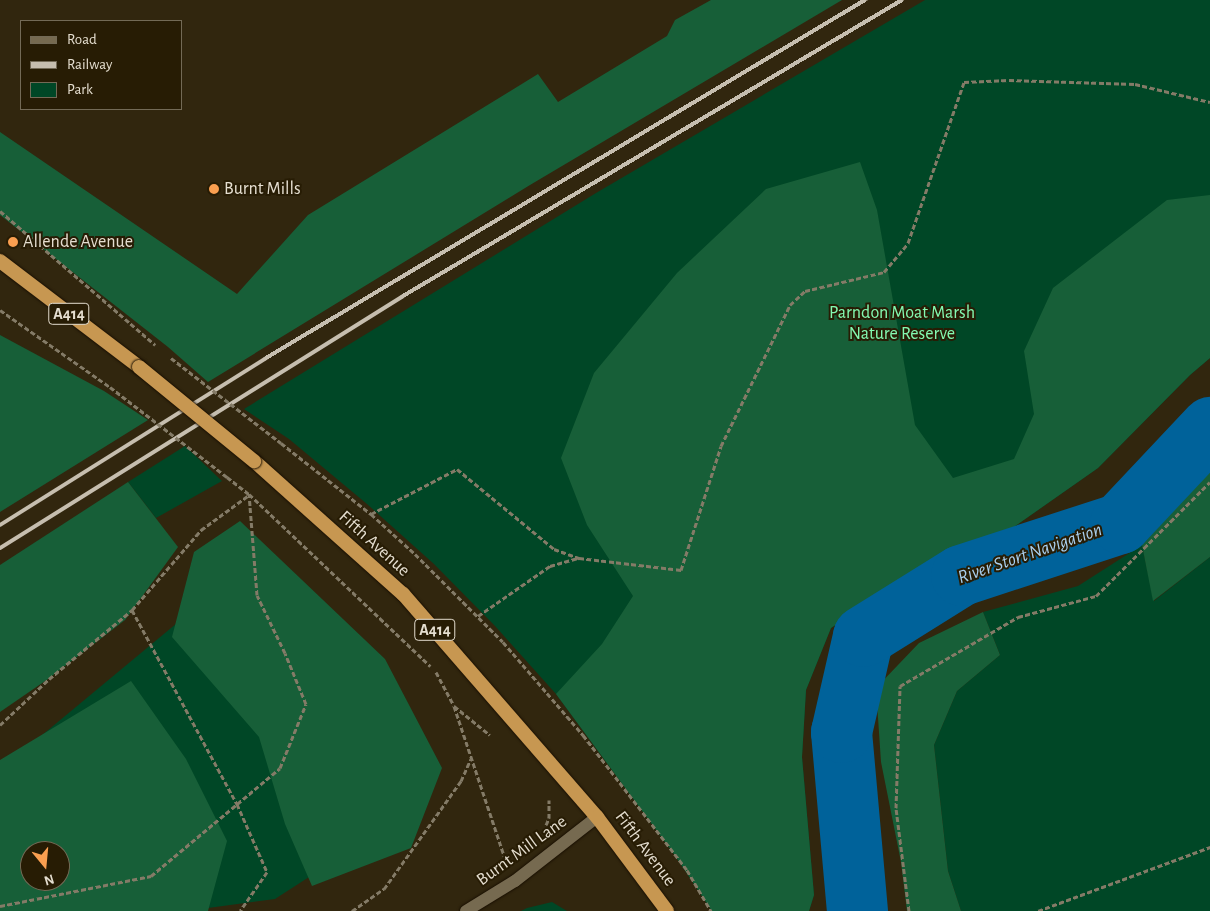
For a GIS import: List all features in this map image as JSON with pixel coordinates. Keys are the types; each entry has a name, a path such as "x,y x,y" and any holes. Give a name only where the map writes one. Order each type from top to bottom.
{"highway":[{"name":"Fifth Avenue","path":"0,261 254,461 403,594 597,817 667,911"}],"street":[{"name":"Burnt Mill Lane","path":"466,911 515,880 597,817"}],"path":[{"path":"371,514 457,469 554,549 579,558 681,570 721,446 790,305 805,291 884,272 908,243 964,82 1009,80 1135,84 1210,102"},
{"path":"0,211 162,351"},
{"path":"0,310 110,387 249,494 434,670 454,706 507,867 515,880"},
{"path":"170,357 371,514 478,616 583,736 687,870 712,911"},
{"path":"909,911 896,808 900,686 1018,617 1096,596 1210,482"},
{"path":"0,725 49,678 132,610 201,530 249,494"},
{"path":"0,906 152,876 280,768 306,704 285,653 257,595 249,494"},
{"path":"478,616 550,566 579,558"},
{"path":"132,610 237,804 267,872 240,911"},
{"path":"454,706 498,741"},
{"path":"352,911 384,889 461,781 471,759"},
{"path":"544,831 549,818 548,794"},
{"path":"1038,911 1210,847"}],"green space":[{"path":"711,0 842,0 530,185 208,382 168,347 0,215 0,132 237,294 308,215 538,74 558,102 667,36 675,20"},
{"name":"Parndon Moat Marsh Nature Reserve","path":"925,0 1210,0 1210,358 1190,375 1098,468 1011,529 931,562 831,628 806,690 802,757 814,895 809,911 712,911 674,854 556,694 496,627 434,564 367,504 289,439 244,409 596,193"},
{"path":"860,162 877,210 915,425 953,478 1014,459 1034,414 1024,351 1053,288 1167,200 1210,195 1210,358 1190,375 1098,468 1011,529 931,562 831,628 806,690 802,757 814,895 809,911 712,911 674,854 556,694 602,644 633,596 587,525 561,458 594,373 677,273 766,189"},
{"path":"0,335 104,391 148,420 0,512"},
{"path":"185,446 222,481 156,518 128,482"},
{"path":"1210,471 1210,557 1153,601 1142,545"},
{"path":"128,482 178,547 125,620 48,679 0,712 0,565"},
{"path":"240,521 385,659 442,768 411,848 312,886 285,824 259,737 172,637 194,552"},
{"path":"1142,545 1154,601 1210,557 1210,911 961,911 948,871 934,745 957,691 1000,655 983,612 1078,586"},
{"path":"218,589 413,810 275,899 186,911 0,911 0,770"},
{"path":"983,612 1000,655 957,691 934,745 948,871 961,911 907,911 901,862 881,762 876,688 919,643"},
{"path":"131,681 186,759 227,841 208,911 0,911 0,760"},
{"path":"552,902 567,911 521,911 527,908"}],"waterway":[{"name":"River Stort Navigation","path":"857,911 841,732 863,636 961,575 1120,523 1210,427"}],"railway":[{"path":"0,525 266,358 865,0"},
{"path":"0,548 403,296 902,0"}],"place":[{"name":"Burnt Mills","path":"214,189"},
{"name":"Allende Avenue","path":"13,242"}]}
